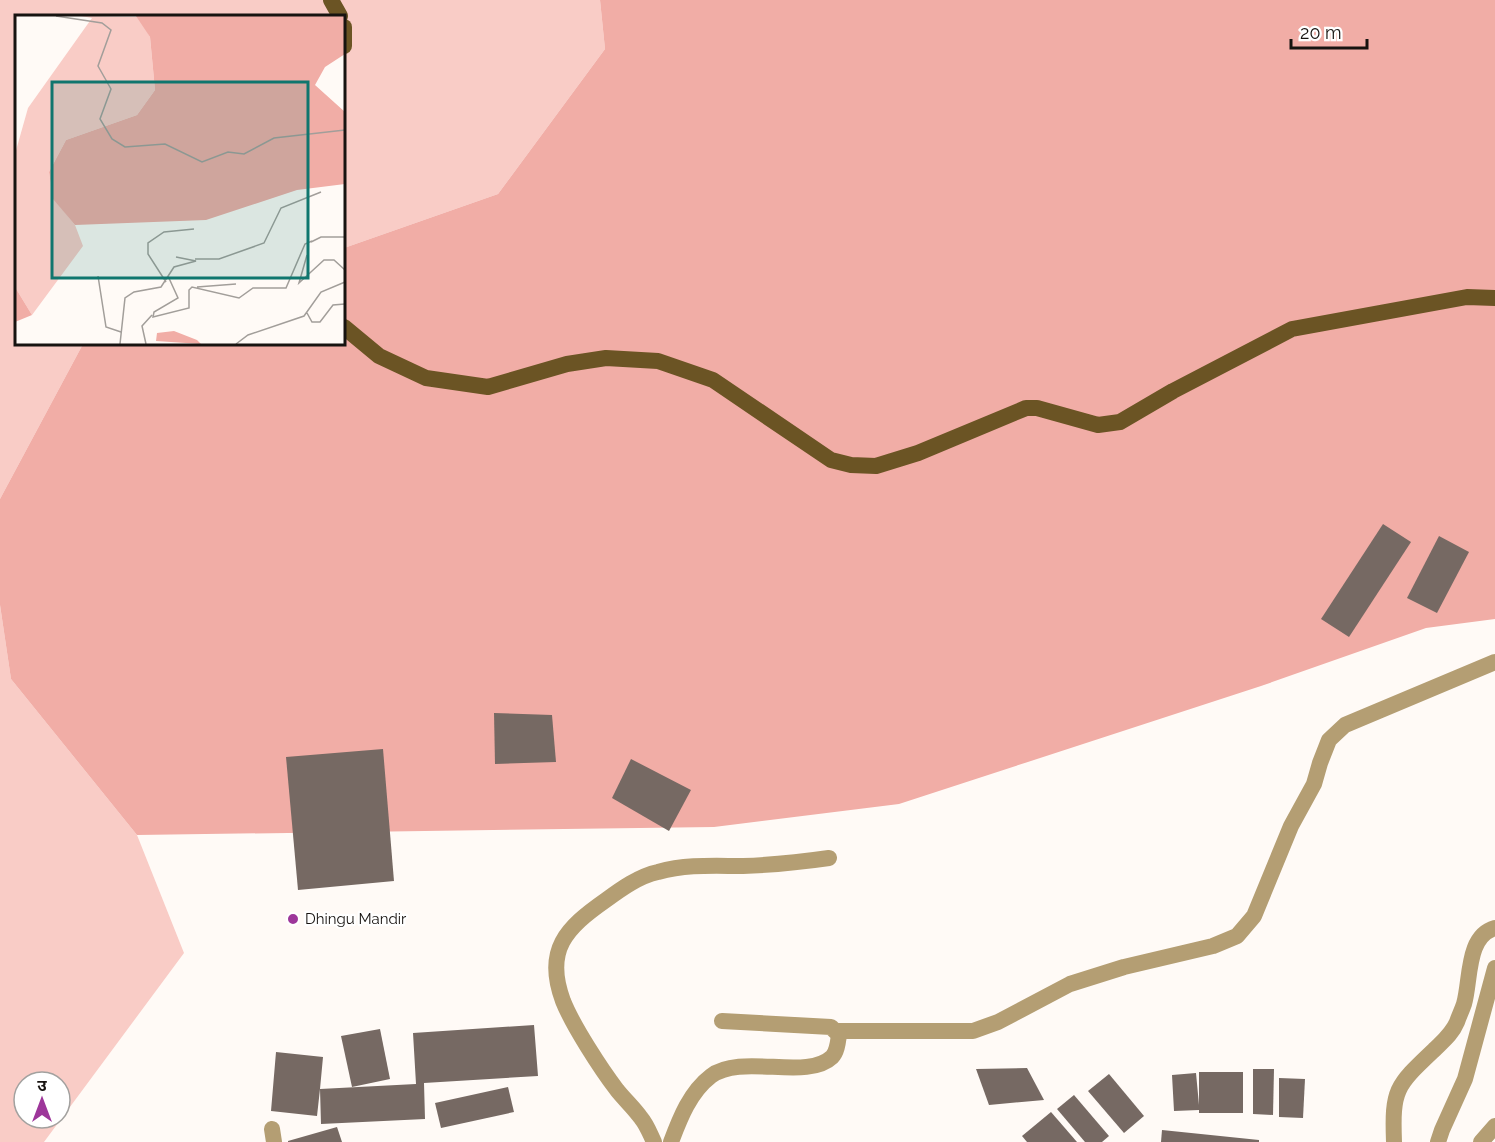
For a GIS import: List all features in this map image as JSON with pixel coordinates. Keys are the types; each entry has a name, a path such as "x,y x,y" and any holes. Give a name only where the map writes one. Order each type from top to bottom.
{"main road":[{"path":"331,0 339,15"},
{"path":"345,328 379,356 426,378 489,387 567,364 606,358 658,361 713,380 831,460 851,465 876,466 918,453 1026,408 1037,408 1098,425 1120,422 1173,391 1292,329 1467,297 1495,298"}],"street":[{"path":"722,1021 831,1027 837,1031 974,1031 1026,1009 1071,984 1124,967 1213,946 1237,936 1254,916 1291,826 1314,784 1329,740 1337,731 1345,725 1495,662"},
{"path":"654,1142 642,1119 617,1090 590,1050 564,1004 556,979 556,959 563,938 582,917 625,886 655,872 695,865 744,866 830,858"},
{"path":"1394,1142 1393,1110 1397,1090 1407,1075 1454,1029 1464,1004 1475,945 1485,930 1495,927"},
{"path":"1438,1142 1465,1079 1495,968"},
{"path":"677,1138 690,1099 713,1074 728,1069 752,1066 806,1066 823,1063 834,1056 838,1044 837,1031"},
{"path":"1481,1142 1495,1126"}],"shaded area":[{"path":"0,0 600,0 605,49 498,194 345,248 345,15 15,15 15,345 82,345 0,499"},
{"path":"600,0 1495,0 1495,619 1426,628 1261,686 899,804 714,827 137,835 11,679 0,605 0,499 82,345 345,345 345,248 498,194 605,49"},
{"path":"0,605 11,679 137,835 184,953 72,1104 72,1070 12,1070 12,1130 53,1130 44,1142 0,1142"}],"building":[{"path":"1383,524 1411,542 1349,637 1321,619"},
{"path":"1439,536 1469,552 1437,613 1407,598"},
{"path":"494,713 552,715 556,762 495,764"},
{"path":"383,749 394,881 298,890 286,757"},
{"path":"631,759 691,790 669,831 612,798"},
{"path":"534,1025 538,1076 424,1083 425,1119 321,1124 320,1089 416,1084 413,1033"},
{"path":"380,1029 390,1079 352,1087 341,1036"},
{"path":"276,1052 323,1057 317,1116 271,1111"},
{"path":"1027,1068 1044,1100 989,1105 976,1069"},
{"path":"1253,1069 1274,1069 1273,1115 1253,1114"},
{"path":"1199,1072 1243,1072 1243,1113 1174,1111 1172,1075 1196,1073 1199,1105"},
{"path":"1109,1074 1144,1116 1124,1133 1088,1091"},
{"path":"1279,1078 1305,1079 1303,1118 1279,1117"},
{"path":"508,1087 514,1112 441,1128 435,1103"},
{"path":"1074,1095 1109,1136 1102,1142 1085,1142 1057,1109"},
{"path":"1051,1112 1077,1142 1027,1142 1022,1136"},
{"path":"337,1127 342,1142 288,1142 288,1141"},
{"path":"1162,1130 1259,1140 1259,1142 1161,1142"}],"place":[{"name":"Dhingu Mandir","path":"293,919"}]}
